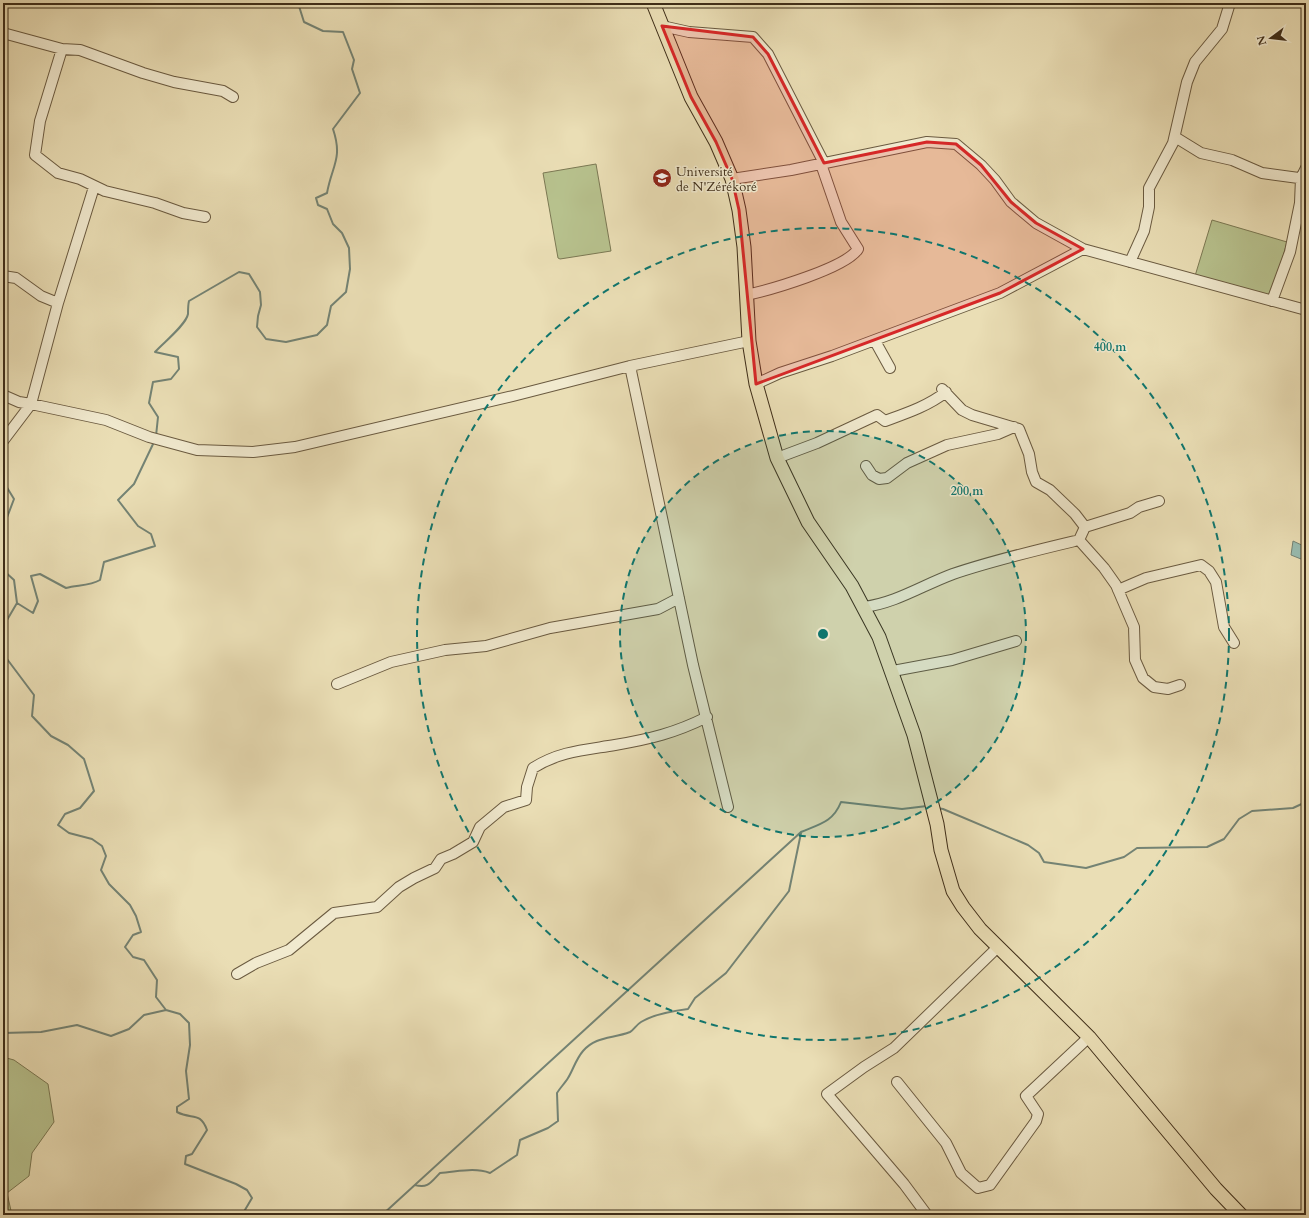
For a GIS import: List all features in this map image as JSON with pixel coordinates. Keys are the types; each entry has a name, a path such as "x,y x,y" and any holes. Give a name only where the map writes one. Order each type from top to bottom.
{"main road":[{"path":"653,3 691,97 716,142 732,179 741,225 749,341 756,384 778,458 808,522 864,607 893,671 914,735 937,824 941,850 953,891 962,907 975,923 1089,1037 1216,1189 1241,1215"}],"street":[{"path":"1130,262 1144,231 1149,207 1149,188 1175,137 1187,82 1195,62 1222,29 1230,3"},
{"path":"662,26 689,32 753,37 768,54 822,163 841,222 858,249 855,255 846,261 792,283 746,295"},
{"path":"3,33 62,49 80,50 143,73 174,82 223,92 233,97"},
{"path":"62,49 40,121 35,155 58,173 80,179 94,187 155,203 183,213 205,217"},
{"path":"1175,137 1201,153 1232,160 1262,173 1304,178"},
{"path":"732,179 927,142 956,144 982,165 1011,202 1036,223 1083,249 1306,310"},
{"path":"1272,301 1290,252 1306,168"},
{"path":"3,441 31,404 58,303 94,187"},
{"path":"756,384 780,373 875,341 1000,293 1083,249"},
{"path":"3,276 16,278 41,296 58,303"},
{"path":"3,395 31,404 106,420 154,438 197,450 253,452 295,447 513,396 630,366 749,341"},
{"path":"875,341 890,368"},
{"path":"630,366 679,598 728,807"},
{"path":"778,458 817,443 877,415 885,421 932,403 944,390 962,410 972,415 1018,429 1029,454 1036,482 1050,490 1076,514 1085,527"},
{"path":"866,466 872,476 879,479 887,478 907,463 948,446 998,434 1014,427"},
{"path":"1079,540 1085,527 1130,513 1139,507 1160,501"},
{"path":"864,607 878,605 897,599 922,586 979,565 1079,540"},
{"path":"1079,540 1104,568 1118,590 1134,627 1135,660 1143,678 1154,687 1168,689 1180,685"},
{"path":"1118,590 1146,578 1201,565 1210,571 1216,582 1224,627 1234,643"},
{"path":"337,684 392,662 445,650 486,646 550,628 658,609 679,598"},
{"path":"893,671 952,660 1016,641"},
{"path":"237,974 256,963 289,950 334,913 377,907 399,887 435,868 441,859 463,849 473,842 480,827 504,807 526,800 527,787 533,768 546,760 569,752 648,739 682,730 707,718"},
{"path":"927,1215 904,1184 827,1094 864,1067 894,1048 998,947"},
{"path":"897,1082 946,1143 961,1173 978,1188 990,1184 1036,1121 1038,1114 1026,1096 1089,1037"}],"highlighted area":[{"path":"662,26 753,37 768,54 824,163 927,142 956,144 981,165 1011,202 1036,223 1083,249 1000,293 756,384 739,210 732,179 716,142 691,97"}],"green space":[{"path":"596,164 611,251 560,259 558,258 543,173"},
{"path":"1212,220 1287,242 1272,297 1195,276"},
{"path":"3,1057 14,1060 48,1084 54,1122 32,1153 29,1176 7,1193 12,1215 3,1215"}],"water":[{"path":"1293,541 1306,547 1306,561 1291,555"}],"waterway":[{"path":"156,436 158,417 149,403 153,382 171,379 179,369 178,357 155,352 183,323 188,314 189,301 239,272 249,274 260,292 261,305 257,327 266,339 286,342 317,335 327,325 331,306 346,292 350,269 349,248 342,233 333,224 327,209 318,205 316,198 327,193 336,162 337,148 333,129 360,93 352,69 354,60 343,32 323,31 304,22 298,3"},
{"path":"17,603 33,613 38,601 31,576 40,574 66,588 88,584 100,580 104,562 155,546 151,534 138,526 118,500 134,484 154,442"},
{"path":"3,481 14,499 3,528"},
{"path":"3,537 6,547 3,552"},
{"path":"3,570 14,580 17,603 7,620 7,659 34,695 32,716 51,736 68,745 84,759 94,791 80,808 65,814 58,825 69,833 92,839 102,846 106,856 101,870 109,884 130,905 136,916 141,932 133,935 125,947 133,957 144,960 157,980 156,997 166,1010 180,1014 189,1023 190,1045 186,1071 189,1099 177,1107 177,1112 198,1118 207,1130 192,1154 186,1156 185,1164 236,1184 247,1190 252,1198 242,1215"},
{"path":"382,1215 801,832 825,822 834,814 841,802 902,809 927,806"},
{"path":"937,808 943,809 1028,845 1039,853 1044,862 1086,868 1124,857 1137,848 1207,847 1224,839 1239,819 1252,811 1293,808 1306,802"},
{"path":"415,1185 423,1186 429,1184 440,1173 472,1170 490,1173 517,1155 520,1140 548,1128 558,1121 557,1093 568,1078 576,1061 588,1046 599,1040 630,1032 639,1023 646,1019 657,1015 688,1009 695,998 726,973 789,891 801,833"},
{"path":"3,1033 41,1032 77,1025 111,1036 129,1029 144,1015 166,1010"}],"place":[{"name":"Université de N'Zérékoré","path":"662,178"}]}
